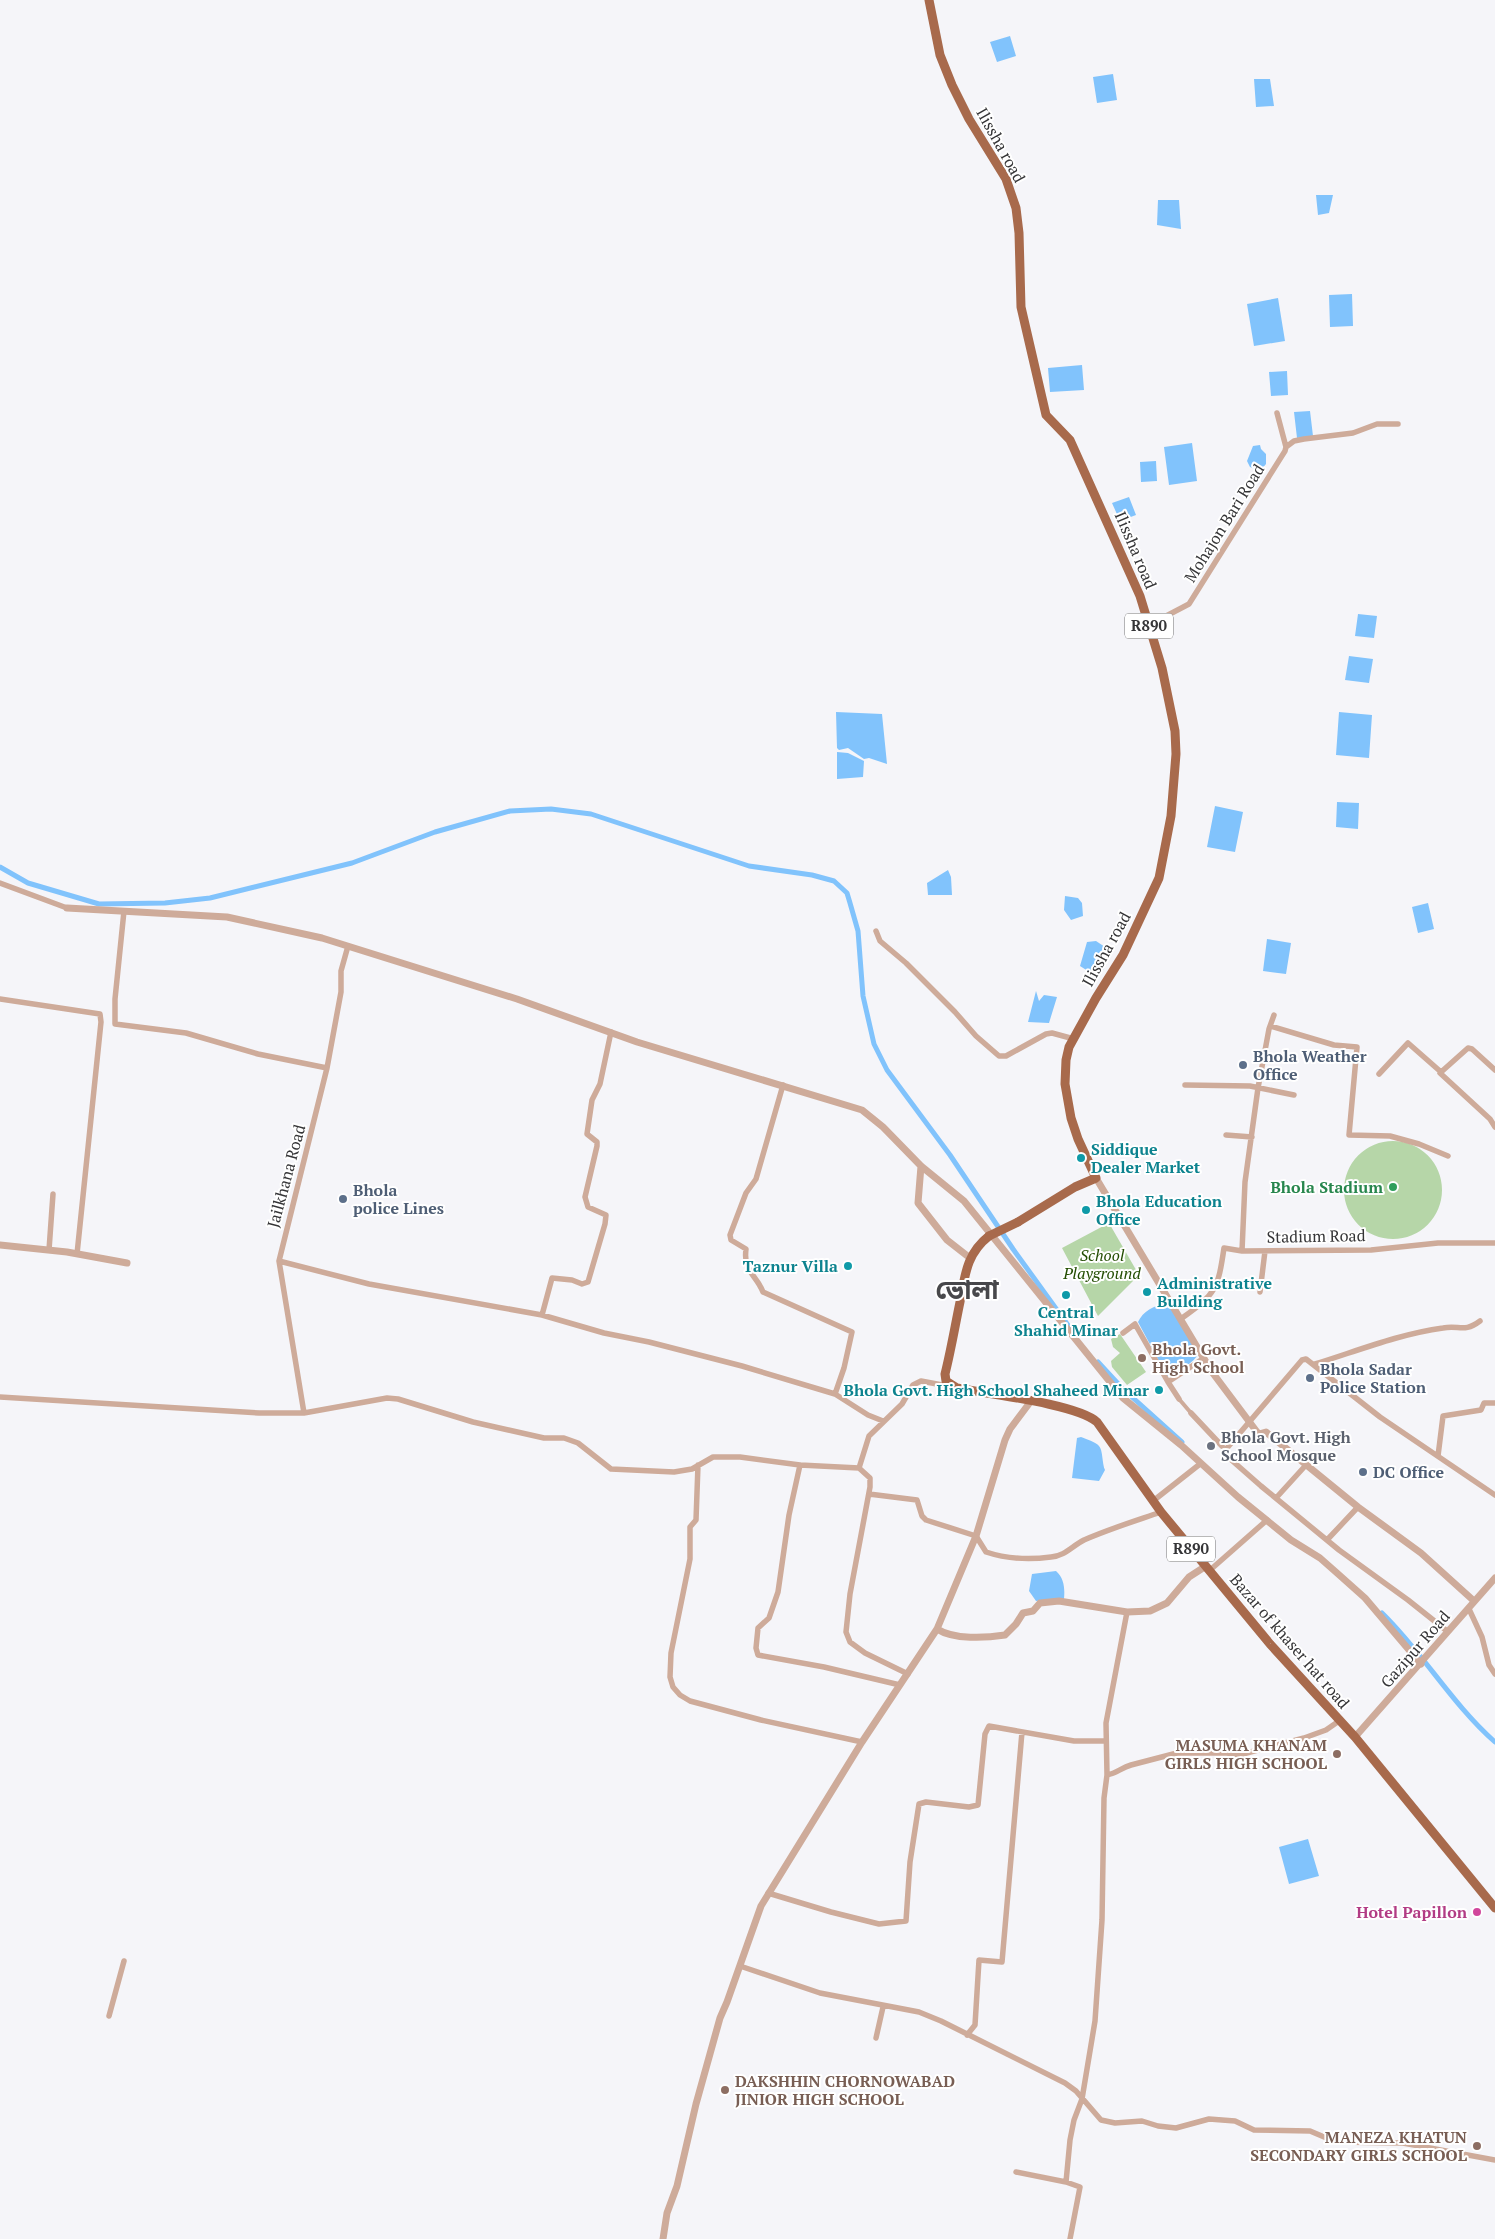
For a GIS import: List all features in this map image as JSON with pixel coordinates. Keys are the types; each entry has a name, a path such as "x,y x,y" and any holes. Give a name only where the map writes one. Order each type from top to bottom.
{"main road":[{"name":"Ilissha road","path":"929,0 940,55 952,85 969,119 1006,179 1016,208 1019,233 1020,307 1046,415 1070,440 1140,596 1162,668 1175,731 1176,762 1166,843 1159,878 1131,939 1069,1047 1066,1060 1067,1100 1078,1139 1096,1178"},
{"path":"957,1388 946,1381 945,1374 963,1276 970,1258 989,1236 1018,1222 1075,1187 1096,1178"},
{"name":"Bazar of khaser hat road","path":"957,1388 1031,1401 1062,1408 1092,1418 1112,1440 1161,1512 1207,1568 1270,1644 1355,1738 1495,1908"}],"street":[{"path":"1278,413 1286,447 1294,441 1353,433 1377,424 1398,424"},
{"name":"Mohajon Bari Road","path":"1149,625 1189,604 1286,447"},
{"path":"0,883 67,908 227,916 322,938 517,999 610,1032 862,1110 883,1127 921,1166 964,1201 1123,1398 1267,1520 1292,1540 1320,1558 1365,1598 1421,1664"},
{"path":"124,911 115,999 115,1024 186,1033 258,1054 327,1068"},
{"path":"876,931 880,941 906,963 956,1012 976,1036 999,1056 1006,1056 1046,1034 1052,1033 1074,1039"},
{"name":"Jailkhana Road","path":"304,1413 279,1261 327,1068 341,992 341,971 348,946"},
{"path":"0,999 100,1014 101,1022 77,1254"},
{"path":"1242,1251 1245,1182 1258,1088 1270,1026 1274,1015"},
{"path":"1270,1026 1334,1045 1357,1047 1349,1135 1390,1136 1418,1144 1448,1156"},
{"path":"542,1315 552,1278 572,1280 582,1284 588,1282 605,1224 606,1215 588,1208 585,1197 597,1146 597,1142 587,1134 592,1100 600,1084 610,1032"},
{"path":"1379,1074 1408,1043 1440,1073 1493,1116 1495,1126"},
{"path":"1441,1072 1468,1048 1472,1049 1495,1070"},
{"path":"783,1085 756,1180 746,1193 730,1235 731,1240 746,1249 745,1258 750,1273 758,1278 763,1292 852,1332 844,1368 835,1394"},
{"path":"1185,1085 1258,1088 1294,1095"},
{"path":"1226,1135 1252,1138"},
{"path":"921,1166 918,1203 947,1240 970,1258"},
{"path":"1096,1178 1182,1318 1204,1358 1259,1434 1266,1432 1358,1507 1421,1552 1474,1601"},
{"path":"49,1250 53,1194"},
{"name":"Stadium Road","path":"1182,1318 1206,1300 1216,1289 1224,1248 1242,1251 1370,1250 1438,1243 1495,1243"},
{"path":"0,1245 77,1254 126,1263"},
{"path":"1260,1292 1265,1251"},
{"path":"279,1261 369,1284 542,1315 604,1333 649,1342 742,1366 835,1394 868,1415 884,1421"},
{"path":"1315,1364 1410,1333 1446,1327 1470,1328 1480,1321"},
{"path":"1123,1333 1135,1324 1168,1382 1180,1399 1222,1446"},
{"path":"1168,1382 1204,1358"},
{"path":"1447,1631 1326,1540 1228,1457 1226,1452 1231,1443 1302,1360 1309,1360 1380,1417 1495,1495"},
{"path":"859,1468 869,1436 902,1404 909,1389 916,1382 928,1382 957,1388"},
{"path":"0,1397 259,1414 304,1413 376,1400 398,1399 473,1422 544,1438 564,1438 578,1443 596,1460 611,1469 674,1472 692,1469 714,1457 859,1468 870,1478 869,1494 850,1594 846,1632 850,1642 865,1653 908,1674"},
{"path":"663,2239 667,2213 677,2186 696,2104 720,2018 761,1906 862,1742 937,1629 976,1536 1005,1440 1010,1429 1031,1401"},
{"path":"1438,1456 1443,1416 1481,1410 1484,1403 1495,1403"},
{"path":"1153,1501 1200,1464"},
{"path":"800,1465 789,1515 778,1592 769,1618 758,1628 756,1648 758,1655 824,1667 900,1685"},
{"path":"1276,1498 1306,1465"},
{"path":"698,1466 696,1520 690,1527 690,1559 671,1653 670,1677 673,1686 680,1695 690,1701 761,1720 862,1742"},
{"path":"869,1494 917,1500 922,1516 926,1520 976,1536 986,1552 1005,1558 1051,1557 1068,1552 1076,1544 1115,1527 1161,1512"},
{"path":"1326,1540 1358,1507"},
{"path":"937,1629 948,1634 966,1636 1005,1635 1016,1624 1023,1613 1033,1612 1040,1603 1059,1601 1127,1612 1143,1612 1160,1607 1167,1603 1189,1577 1207,1568 1267,1520"},
{"name":"Gazipur Road","path":"1355,1738 1495,1578"},
{"path":"1469,1609 1482,1636 1489,1665 1495,1674"},
{"path":"1066,2182 1072,2133 1082,2098 1096,2008 1102,1920 1103,1816 1107,1775 1105,1740 1107,1714 1127,1612"},
{"path":"1107,1775 1117,1773 1123,1767 1131,1764 1177,1753 1227,1753 1239,1755 1304,1738 1326,1730 1339,1721"},
{"path":"768,1893 879,1924 906,1920 910,1862 919,1804 926,1802 969,1807 978,1805 986,1729 989,1726 1074,1741 1105,1740"},
{"path":"967,2035 975,2025 979,1960 1002,1962 1022,1732"},
{"path":"109,2016 124,1961"},
{"path":"740,1966 820,1993 883,2007 919,2012 941,2020 967,2035 1065,2083 1082,2098 1101,2120 1116,2123 1142,2121 1158,2126 1176,2128 1209,2119 1235,2121 1254,2130 1310,2131 1342,2142 1403,2142 1495,2160"},
{"path":"876,2038 883,2007"},
{"path":"1016,2172 1066,2182 1080,2187 1070,2239"}],"green space":[{"name":"Bhola Stadium","path":"1393,1141 1412,1145 1428,1155 1438,1171 1442,1190 1438,1209 1428,1225 1412,1235 1393,1239 1374,1235 1358,1225 1348,1209 1344,1190 1348,1171 1358,1155 1374,1145"},
{"name":"School Playground","path":"1109,1223 1139,1275 1098,1316 1062,1248"},
{"path":"1120,1334 1146,1372 1127,1385 1112,1367 1111,1361 1120,1353 1113,1347 1111,1339"}],"water":[{"path":"1010,36 1016,56 997,62 990,42"},
{"path":"1113,74 1117,100 1097,103 1093,77"},
{"path":"1254,79 1270,79 1274,106 1256,107"},
{"path":"1316,195 1333,195 1329,213 1318,215"},
{"path":"1158,200 1179,200 1181,229 1157,225"},
{"path":"1352,294 1353,326 1330,327 1329,295"},
{"path":"1278,298 1285,341 1254,346 1247,304"},
{"path":"1082,365 1084,390 1050,392 1048,368"},
{"path":"1287,371 1288,395 1271,396 1269,372"},
{"path":"1310,411 1313,436 1297,438 1294,412"},
{"path":"1192,443 1197,481 1169,485 1164,447"},
{"path":"1260,445 1266,454 1266,464 1259,469 1254,469 1250,467 1247,461 1253,446"},
{"path":"1156,461 1157,481 1141,482 1140,462"},
{"path":"1129,497 1136,515 1120,521 1112,503"},
{"path":"1358,614 1377,616 1374,638 1355,636"},
{"path":"1349,656 1373,659 1369,683 1345,680"},
{"path":"836,712 882,714 887,764 869,758 864,759 848,748 839,750 837,748"},
{"path":"1339,712 1372,715 1369,758 1336,755"},
{"path":"837,752 848,753 864,761 863,777 837,779"},
{"path":"1337,802 1359,803 1358,829 1336,827"},
{"path":"1215,806 1243,812 1235,852 1207,847"},
{"path":"948,870 951,877 952,895 928,895 927,883"},
{"path":"1065,896 1078,898 1082,903 1083,916 1071,920 1064,910"},
{"path":"1428,903 1434,929 1418,933 1412,907"},
{"path":"1267,939 1291,943 1286,974 1263,971"},
{"path":"1096,941 1108,949 1104,969 1091,973 1080,966 1087,942"},
{"path":"1036,991 1039,1001 1044,995 1057,997 1049,1023 1028,1022"},
{"path":"1165,1303 1173,1306 1199,1353 1185,1367 1167,1376 1138,1322 1149,1310"},
{"path":"1081,1437 1096,1443 1100,1448 1105,1470 1099,1481 1072,1478 1077,1438"},
{"path":"1056,1571 1061,1577 1063,1584 1064,1599 1036,1601 1029,1591 1032,1574"},
{"path":"1308,1839 1319,1876 1289,1884 1279,1847"}],"waterway":[{"path":"0,867 28,883 99,904 165,903 210,898 352,863 435,832 510,811 551,809 591,814 749,866 812,875 834,881 847,893 858,931 863,996 874,1044 887,1070 950,1155 1013,1249 1070,1328"},
{"path":"1098,1362 1122,1388 1182,1442"},
{"path":"1382,1613 1397,1628 1479,1727 1495,1742"}],"place":[{"name":"Bhola Weather Office","path":"1243,1065"},
{"name":"Siddique Dealer Market","path":"1081,1158"},
{"name":"Bhola Stadium","path":"1393,1187"},
{"name":"Bhola police Lines","path":"343,1199"},
{"name":"Bhola Education Office","path":"1086,1210"},
{"name":"Taznur Villa","path":"848,1266"},
{"name":"Administrative Building","path":"1147,1292"},
{"name":"Central Shahid Minar","path":"1066,1295"},
{"name":"Bhola Govt. High School","path":"1142,1358"},
{"name":"Bhola Sadar Police Station","path":"1310,1378"},
{"name":"Bhola Govt. High School Shaheed Minar","path":"1159,1390"},
{"name":"Bhola Govt. High School Mosque","path":"1211,1446"},
{"name":"DC Office","path":"1363,1472"},
{"name":"MASUMA KHANAM GIRLS HIGH SCHOOL","path":"1337,1754"},
{"name":"Hotel Papillon","path":"1477,1912"},
{"name":"DAKSHHIN CHORNOWABAD JINIOR HIGH SCHOOL","path":"725,2090"},
{"name":"MANEZA KHATUN SECONDARY GIRLS SCHOOL","path":"1477,2146"}],"district":[{"name":"ভোলা","path":"967,1290"}]}
